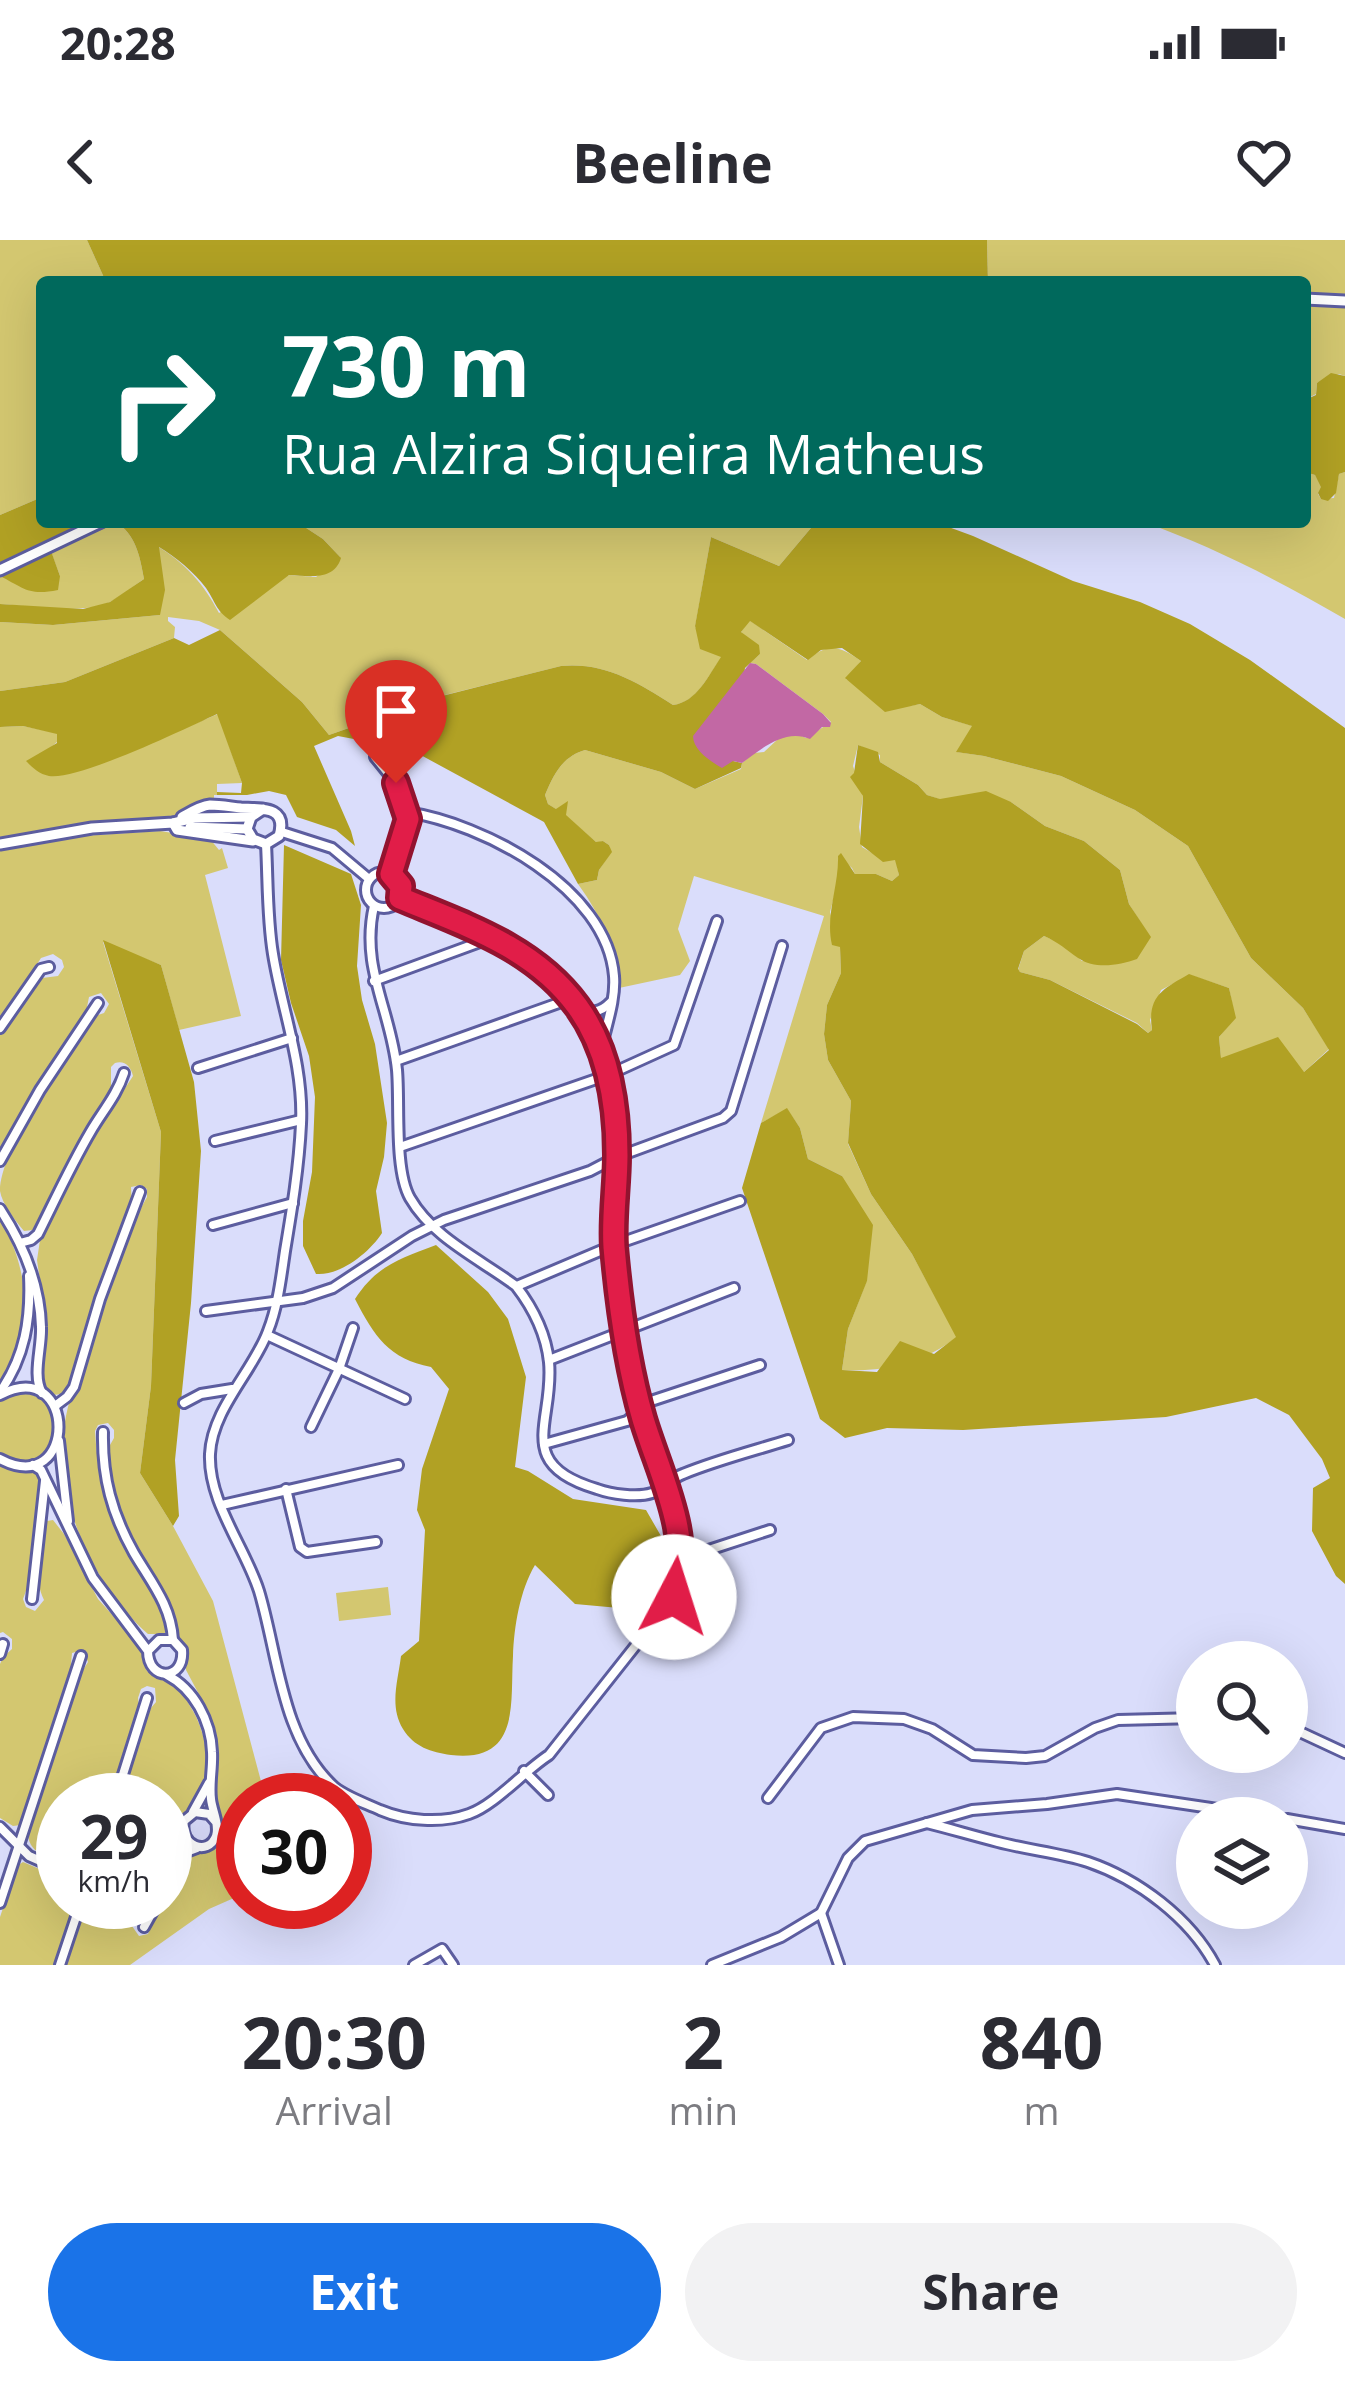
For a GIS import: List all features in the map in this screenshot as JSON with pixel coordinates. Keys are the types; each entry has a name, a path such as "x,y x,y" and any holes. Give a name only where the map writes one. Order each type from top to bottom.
{"street":[{"path":"1311,299 1345,301"},
{"path":"0,570 88,528"},
{"path":"375,757 396,783 408,819 391,874"},
{"path":"173,824 192,819 213,805 278,815 282,832"},
{"path":"236,808 261,843 272,946 292,1038 302,1120 277,1300 267,1335 233,1389 210,1454 222,1505 258,1588 288,1707 308,1753 323,1773"},
{"path":"0,844 192,819 248,821 262,809"},
{"path":"406,812 481,833 571,892 598,928 614,976 601,1051"},
{"path":"173,824 177,830 261,843 276,840 282,832"},
{"path":"282,832 332,848 369,879"},
{"path":"374,906 386,908 400,898 401,886 391,874 377,873 369,879 367,896 374,906 369,948 396,1061 400,1163 407,1194 429,1226 516,1286 536,1316 549,1360 542,1422 548,1458 579,1484 606,1492 642,1494 653,1493 677,1476 788,1440"},
{"path":"372,1805 399,1818 442,1820 491,1803 524,1771 549,1755 674,1597 681,1559 674,1514 641,1411 624,1329 614,1245 615,1119 601,1051 574,1002 519,950 400,898"},
{"path":"400,1147 608,1075 674,1045 717,921"},
{"path":"374,981 494,937"},
{"path":"206,1311 303,1298 333,1288 429,1226 590,1171 723,1118 731,1111 782,946"},
{"path":"0,1028 40,969 49,967"},
{"path":"574,1002 590,1012 603,1010 612,1001"},
{"path":"396,1061 574,1002"},
{"path":"0,1161 98,1003"},
{"path":"198,1068 292,1038"},
{"path":"20,1243 38,1234 124,1073"},
{"path":"215,1141 302,1120"},
{"path":"55,1406 74,1387 104,1286 140,1192"},
{"path":"516,1286 740,1201"},
{"path":"213,1225 293,1203"},
{"path":"0,1209 20,1243 38,1295 41,1347 37,1380 55,1406 61,1426 67,1525"},
{"path":"0,1394 26,1337 29,1269"},
{"path":"549,1360 734,1288"},
{"path":"311,1427 353,1328"},
{"path":"267,1335 405,1399"},
{"path":"543,1444 627,1421 651,1401 760,1365"},
{"path":"0,1394 19,1388 42,1393"},
{"path":"184,1402 233,1389"},
{"path":"103,1432 103,1468 113,1507 166,1606 173,1640 182,1650 189,1691 212,1743 209,1782 216,1822"},
{"path":"0,1459 17,1466 32,1465 49,1455 59,1438"},
{"path":"32,1465 41,1470 93,1578 133,1627 153,1669 173,1677 189,1691"},
{"path":"222,1505 398,1465"},
{"path":"32,1599 45,1479"},
{"path":"286,1490 300,1547 307,1552 376,1542"},
{"path":"39,1521 49,1517 67,1525"},
{"path":"681,1559 770,1530"},
{"path":"133,1627 159,1640 173,1640"},
{"path":"148,1651 159,1640"},
{"path":"0,1903 81,1656"},
{"path":"165,1674 182,1663"},
{"path":"123,1773 146,1697"},
{"path":"768,1798 821,1728 854,1717 904,1720 932,1729 973,1755 1026,1758 1046,1756 1118,1720 1176,1719"},
{"path":"1308,1736 1345,1753"},
{"path":"524,1771 548,1795"},
{"path":"192,1812 209,1782"},
{"path":"712,1965 782,1936 821,1913 848,1858 865,1841 972,1810 1117,1794 1176,1803"},
{"path":"192,1814 205,1812 216,1822"},
{"path":"925,1822 1085,1861 1112,1872 1149,1894 1189,1928 1215,1965"},
{"path":"1308,1823 1345,1829"},
{"path":"0,1827 36,1859"},
{"path":"192,1849 216,1835"},
{"path":"192,1843 199,1847"},
{"path":"821,1913 839,1965"},
{"path":"60,1965 72,1929"},
{"path":"414,1965 442,1949 453,1965"}],"shaded area":[{"path":"0,240 87,240 103,276 36,276 36,500 0,515"},
{"path":"87,240 987,240 988,276 103,276"},
{"path":"987,240 1345,240 1345,376 1317,383 1311,397 1311,276 988,276"},
{"path":"1331,373 1345,376 1345,472 1339,474 1336,493 1328,501 1321,499 1321,487 1311,474 1311,397 1316,395 1317,383"},
{"path":"1345,472 1345,619 1246,566 1159,528 1311,528 1311,474 1322,487 1321,499 1334,498 1339,474"},
{"path":"36,500 36,528 107,528 51,551 60,576 58,590 33,591 0,576 0,515"},
{"path":"123,528 134,542 144,579 99,606 56,609 0,604 0,576 60,576 51,552 83,536"},
{"path":"306,528 811,528 779,566 711,537 695,627 722,657 696,693 673,705 606,671 561,666 433,698 329,735 302,702 220,630 199,621 168,617 175,627 174,638 65,682 0,691 0,622 53,625 160,615 157,546 193,575 219,613 289,575 316,577 340,557"},
{"path":"306,528 341,558 327,574 289,575 230,620 196,576 159,547 165,590 160,615 53,625 0,622 0,604 83,609 110,602 144,579 134,542 125,530"},
{"path":"811,528 951,528 1073,581 1190,624 1345,728 1345,1584 1312,1531 1313,1488 1330,1478 1322,1459 1289,1415 1256,1398 1166,1417 963,1430 887,1428 845,1438 820,1419 742,1188 761,1123 787,1108 800,1128 808,1159 842,1176 873,1225 867,1281 848,1329 842,1370 877,1372 900,1341 934,1354 956,1337 912,1254 871,1194 848,1143 851,1101 828,1060 827,1005 841,973 840,947 832,945 830,934 838,856 841,853 855,874 876,874 892,881 899,875 895,860 883,862 860,844 863,796 850,777 858,745 878,752 880,762 927,795 940,799 986,791 1045,826 1084,841 1120,870 1129,904 1151,937 1137,959 1092,964 1044,936 1024,951 1020,972 1050,980 1148,1033 1159,995 1189,974 1229,988 1236,1018 1219,1037 1221,1058 1278,1037 1304,1072 1329,1050 1303,1008 1251,958 1188,846 1135,810 1061,776 956,752 972,726 920,704 885,712 845,678 861,661 842,648 821,650 808,660 750,621 741,632 759,645 760,654 745,668 733,761 742,763 741,768 695,789 661,772 585,750 570,757 556,773 545,795 548,804 556,809 568,801 566,815 612,852 597,880 578,884 544,822 417,753 391,752 375,743 338,736 314,746 355,846 336,830 297,817 286,795 269,791 217,795 241,793 242,783 217,714 132,752 63,775 45,775 26,761 57,743 57,734 23,726 0,727 0,691 65,682 174,638 189,645 220,630 302,702 329,735 434,698 561,666 606,671 673,705 695,694 721,657 700,649 695,626 711,537 779,566"},
{"path":"749,620 807,660 828,648 847,652 861,661 846,679 973,726 957,752 1061,776 1135,810 1188,846 1251,958 1303,1008 1329,1049 1304,1072 1221,1059 1219,1037 1235,1018 1229,988 1190,975 1161,990 1148,1033 1050,980 1020,972 1024,951 1044,936 1082,961 1150,937 1129,904 1120,870 1084,841 1045,826 1011,802 927,795 880,762 880,755 858,745 853,766 863,796 862,847 896,860 899,875 892,881 876,874 855,874 838,856 839,878 830,912 840,947 841,973 827,1005 828,1060 851,1101 848,1144 871,1194 912,1254 957,1337 930,1354 888,1368 842,1370 848,1329 867,1280 842,1176 808,1159 800,1128 787,1109 761,1123 824,916 694,876 678,929 690,961 680,975 619,988 606,933 578,884 597,880 611,852 609,845 597,843 548,804 545,795 565,762 585,750 661,772 695,789 741,769 754,753 764,752 778,739 796,733 806,738 831,722 750,663 760,654 741,632"},
{"path":"750,663 823,714 830,727 822,727 810,739 783,738 742,763 733,761 722,768 699,750 693,736"},
{"path":"218,714 242,783 217,784 214,799 218,802 171,817 97,822 0,837 0,727 57,733 57,742 50,748 151,742"},
{"path":"160,831 210,839 222,848 228,868 205,875 241,1016 179,1030 161,965 103,942 161,1132 151,1386 140,1473 213,1601 259,1773 217,1773 216,1733 186,1670 184,1644 176,1637 170,1604 123,1524 110,1488 106,1452 114,1430 108,1423 95,1431 106,1497 120,1535 162,1605 164,1634 148,1634 109,1590 70,1506 63,1445 68,1407 114,1269 147,1197 141,1185 131,1187 132,1208 104,1275 68,1390 48,1393 41,1382 45,1316 37,1260 40,1240 78,1160 133,1076 129,1067 115,1063 111,1067 111,1094 33,1230 24,1231 0,1191 11,1151 37,1102 92,1017 104,1013 109,1004 101,993 89,997 86,1012 0,1152 0,1035 34,985 42,978 58,976 64,967 53,954 41,958 0,1021 0,851 81,836"},
{"path":"284,845 351,874 361,905 357,966 387,1123 376,1191 382,1233 353,1262 325,1274 316,1274 303,1246 315,1097 309,1056 281,960"},
{"path":"103,940 161,965 194,1082 201,1151 175,1460 179,1516 173,1526 140,1473 151,1386 161,1132"},
{"path":"0,1218 18,1259 25,1302 19,1344 0,1385"},
{"path":"436,1245 488,1292 508,1319 526,1377 515,1467 573,1499 646,1510 665,1543 664,1565 653,1595 619,1608 575,1604 535,1565 516,1621 507,1726 490,1750 474,1755 444,1754 418,1744 403,1729 395,1702 401,1656 419,1641 425,1530 417,1510 422,1469 449,1389 431,1367 404,1358 384,1344 355,1299 381,1271"},
{"path":"20,1392 39,1398 51,1409 55,1423 46,1450 35,1459 19,1461 0,1455 0,1399"},
{"path":"0,1464 36,1470 41,1479 30,1580 23,1599 26,1607 35,1611 44,1600 38,1582 38,1550 47,1521 53,1520 98,1599 142,1648 147,1671 176,1685 196,1716 206,1752 198,1799 192,1806 192,1773 127,1773 145,1715 156,1702 155,1688 147,1686 138,1698 140,1713 120,1773 47,1773 78,1678 88,1662 83,1650 72,1653 70,1676 23,1821 13,1826 0,1818 0,1664 12,1649 12,1639 0,1633"},
{"path":"388,1587 391,1615 339,1621 336,1593"},
{"path":"36,1805 36,1850 28,1829"},
{"path":"216,1841 216,1906 192,1921 192,1855"},
{"path":"23,1862 36,1868 36,1929 68,1929 57,1965 0,1965 0,1917 17,1866"},
{"path":"77,1929 134,1929 139,1936 150,1929 181,1929 130,1965 65,1965"}],"route":[{"path":"396,783 408,819 391,874 401,886 400,898 519,950 577,1006 601,1051 615,1119 614,1245 624,1329 641,1411 680,1539 680,1580 674,1597"}]}
